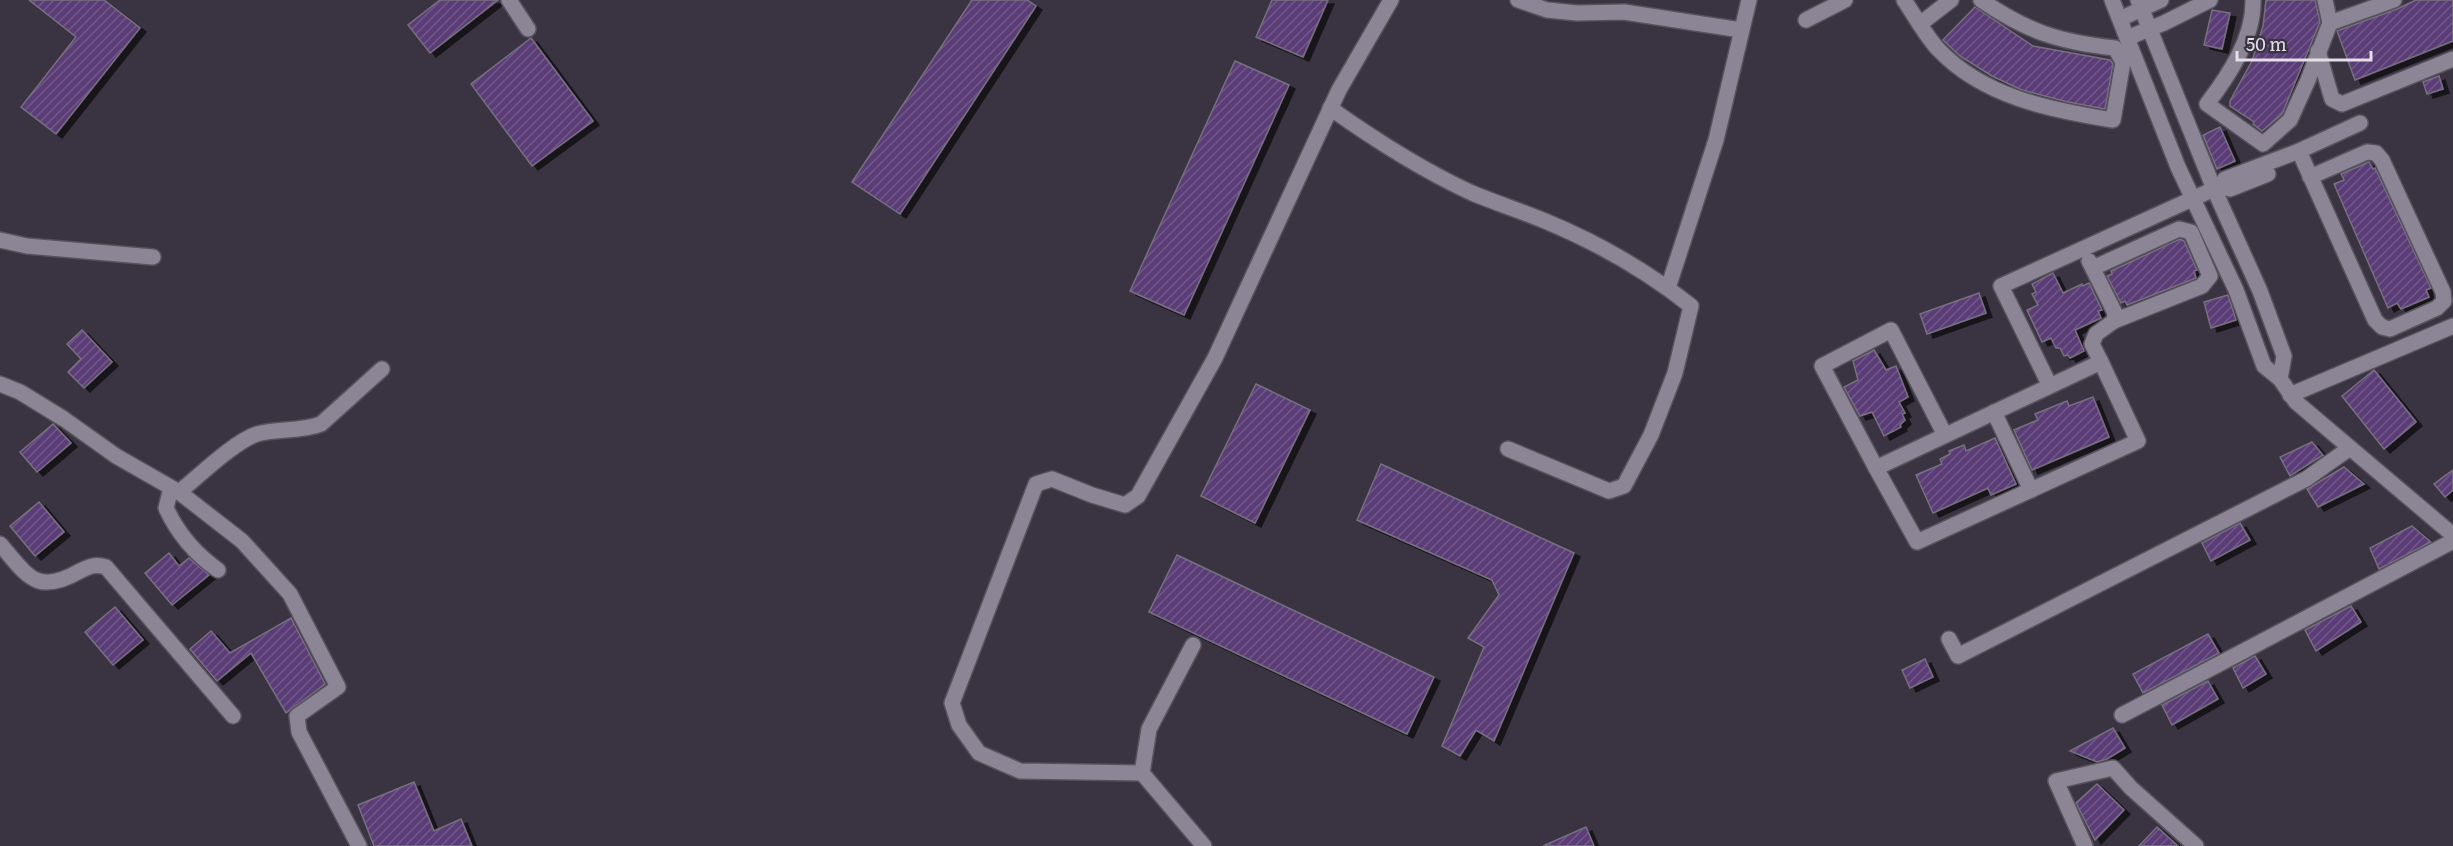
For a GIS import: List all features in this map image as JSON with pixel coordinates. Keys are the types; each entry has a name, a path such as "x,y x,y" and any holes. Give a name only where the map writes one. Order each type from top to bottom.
{"street":[{"path":"509,0 528,29"},
{"path":"1204,846 1142,773 1020,771 979,753 959,724 952,703 1036,484 1052,479 1092,495 1125,504 1138,496 1215,358 1338,90 1391,0"},
{"path":"1518,0 1547,10 1577,13 1624,12 1741,30"},
{"path":"1668,288 1716,140 1749,0"},
{"path":"1806,20 1845,0"},
{"path":"1904,0 1936,48 1962,72 2001,92 2057,111 2113,120 2123,62 2115,48 2051,38 2022,26 1981,0"},
{"path":"1920,24 1951,0"},
{"path":"2112,0 2178,167 2235,290 2264,366 2280,380 2290,395 2453,535"},
{"path":"2120,19 2140,5 2161,0"},
{"path":"2127,38 2210,0"},
{"path":"2253,0 2246,41 2222,84 2207,104 2263,144 2290,120 2330,23 2325,0"},
{"path":"2330,23 2394,0"},
{"path":"2140,5 2260,291 2284,356 2280,380"},
{"path":"2318,51 2332,99 2342,104 2453,59"},
{"path":"1330,108 1372,138 1420,166 1472,193 1547,222 1606,252 1668,288 1691,306 1675,373 1651,435 1624,486 1609,491 1508,449"},
{"path":"2050,386 2001,286 2194,199 2217,188 2225,179 2301,155 2360,123"},
{"path":"2301,155 2310,177 2375,320 2382,327 2390,329 2437,308 2444,301 2443,292 2382,160 2376,153 2367,152 2310,177"},
{"path":"1945,435 1891,330 1822,366 1917,542 2138,441 2092,344 2096,334 2114,321 2202,286 2210,276 2191,232 2185,229 2179,229 2093,268"},
{"path":"0,240 27,246 153,257"},
{"path":"2083,249 2115,313 2114,321"},
{"path":"2290,395 2453,326"},
{"path":"1876,468 2101,362"},
{"path":"218,570 199,557 176,528 166,508 175,490 243,441 257,434 308,429 321,424 382,369"},
{"path":"0,384 20,392 64,419 116,456 175,490 242,541 290,594 338,687 297,716 299,732 359,846"},
{"path":"1994,412 2031,490"},
{"path":"1949,639 1958,656 2306,479 2350,448"},
{"path":"2122,715 2453,541"},
{"path":"0,544 26,574 40,582 54,583 96,564 106,567 233,716"},
{"path":"1142,773 1149,729 1193,645"},
{"path":"2085,846 2056,781 2113,768 2196,846"}],"building":[{"path":"29,0 104,0 140,28 56,134 21,107 76,37"},
{"path":"440,0 498,0 430,53 408,25"},
{"path":"972,0 1027,0 1036,6 900,214 852,182"},
{"path":"1272,0 1328,0 1303,57 1256,37"},
{"path":"2266,0 2315,0 2320,22 2282,114 2262,131 2253,124 2254,122 2230,106 2230,101 2252,61 2263,26"},
{"path":"2416,0 2453,0 2453,41 2355,80 2337,31"},
{"path":"1975,7 2033,46 2110,60 2113,64 2105,109 2022,90 1992,76 1960,56 1943,40"},
{"path":"2212,10 2230,13 2222,49 2204,45"},
{"path":"531,38 593,121 532,166 471,84"},
{"path":"1235,61 1289,85 1184,315 1130,291"},
{"path":"2439,76 2443,89 2427,94 2423,82"},
{"path":"2220,127 2235,161 2217,169 2203,135"},
{"path":"2369,162 2373,169 2375,168 2431,288 2426,290 2429,297 2401,309 2397,303 2388,308 2334,184 2344,180 2341,174"},
{"path":"2180,239 2184,241 2197,270 2194,271 2196,278 2127,305 2125,301 2121,303 2107,276 2112,274 2111,271"},
{"path":"2053,273 2063,293 2089,283 2102,310 2098,311 2101,318 2075,330 2084,351 2070,358 2068,355 2064,356 2060,348 2056,348 2051,338 2042,342 2027,310 2038,305 2032,294 2036,292 2032,284"},
{"path":"1979,293 1986,313 1927,334 1920,314"},
{"path":"2228,295 2236,320 2211,328 2204,302"},
{"path":"82,330 112,362 84,388 68,372 81,359 67,344"},
{"path":"1874,350 1886,370 1896,366 1908,397 1899,402 1905,413 1902,414 1905,420 1900,425 1901,427 1884,436 1872,412 1860,416 1844,387 1858,380 1853,361"},
{"path":"2374,370 2416,422 2384,449 2342,396"},
{"path":"1256,384 1310,410 1255,523 1201,496"},
{"path":"2093,397 2109,437 2032,470 2014,430 2038,420 2035,414 2067,401 2069,406"},
{"path":"53,424 71,443 37,472 20,452"},
{"path":"1995,438 2016,484 1991,495 1988,488 1933,513 1916,475 1942,464 1940,459 1950,454 1949,451 1964,445 1966,451"},
{"path":"2312,442 2323,455 2290,476 2280,457"},
{"path":"1381,464 1574,553 1494,741 1476,730 1460,756 1442,746 1484,647 1468,638 1499,595 1492,580 1357,520"},
{"path":"2344,467 2364,484 2318,507 2307,489"},
{"path":"2453,470 2453,490 2445,497 2434,484"},
{"path":"39,502 64,532 35,556 10,526"},
{"path":"2240,523 2250,540 2211,561 2202,543"},
{"path":"2412,526 2431,542 2379,569 2370,548"},
{"path":"169,553 179,566 189,558 209,575 172,605 145,573"},
{"path":"1177,555 1434,677 1407,734 1149,612"},
{"path":"2351,606 2361,622 2316,651 2305,630"},
{"path":"115,607 143,640 113,665 85,632"},
{"path":"291,618 325,684 286,713 251,653 217,681 190,649 211,631 230,653"},
{"path":"2208,634 2219,653 2143,693 2133,674"},
{"path":"2255,656 2266,674 2243,688 2233,668"},
{"path":"1925,659 1933,677 1910,688 1902,670"},
{"path":"2208,681 2218,699 2172,725 2162,705"},
{"path":"2113,728 2125,748 2107,759 2097,762 2070,751"},
{"path":"414,782 434,831 461,819 472,846 374,846 358,805"},
{"path":"2097,784 2124,810 2095,840 2076,803"},
{"path":"1586,827 1594,846 1543,846"},
{"path":"2157,827 2178,846 2139,846"}]}
